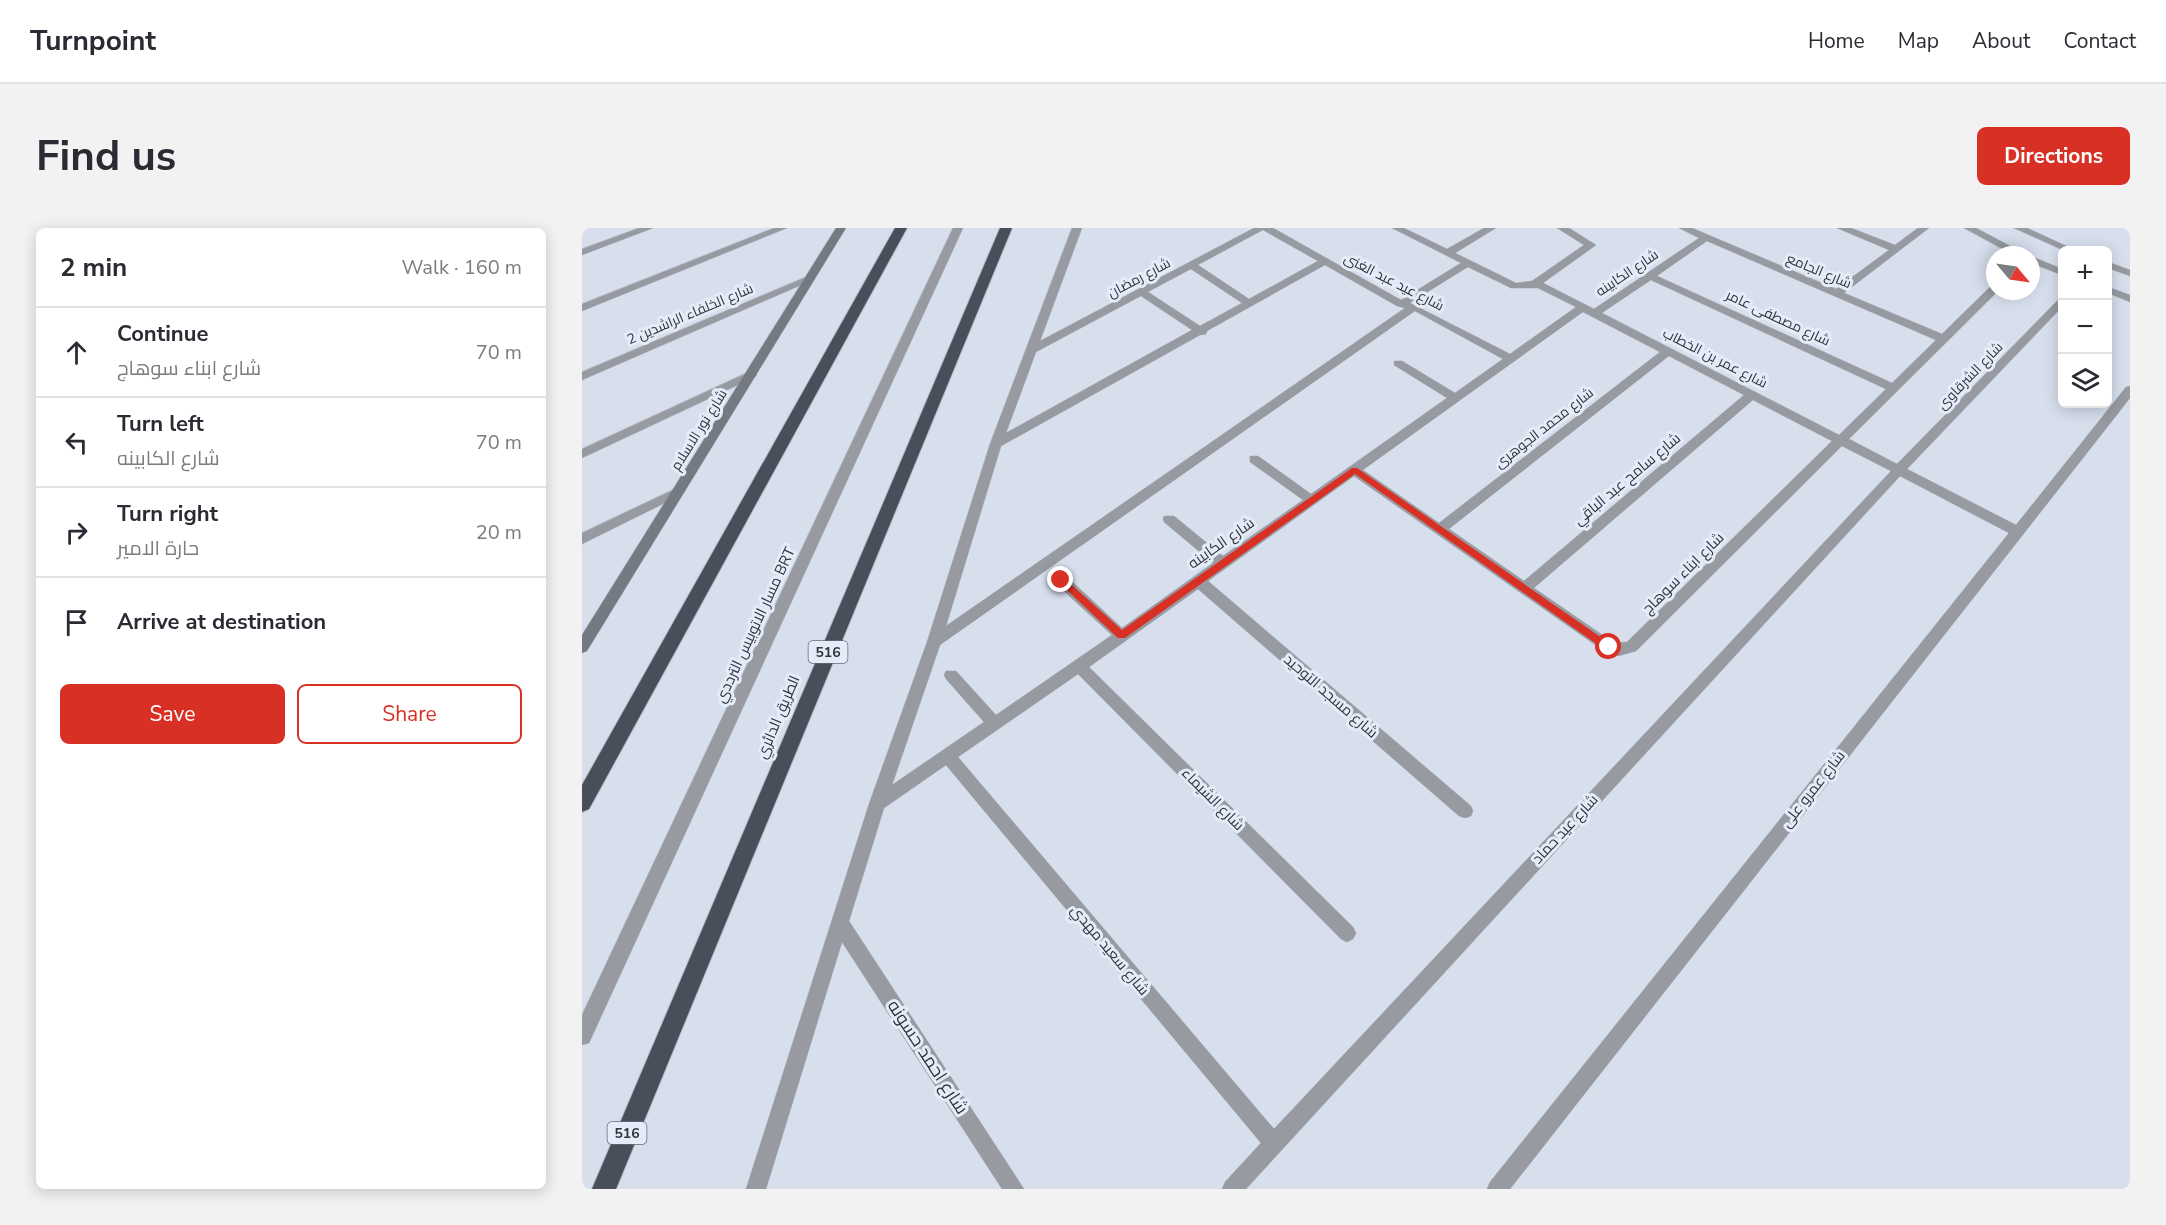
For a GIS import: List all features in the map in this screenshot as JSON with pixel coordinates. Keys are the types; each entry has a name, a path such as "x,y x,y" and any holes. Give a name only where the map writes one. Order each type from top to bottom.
{"highway":[{"path":"582,803 901,228"},
{"name":"الطريق الدائري","path":"604,1189 1006,228"}],"street":[{"path":"582,252 648,228"},
{"path":"582,308 782,228"},
{"name":"شارع نور الاسلام","path":"582,646 841,228"},
{"name":"مسار الاتوبيس الترددي BRT","path":"582,1036 958,228"},
{"path":"756,1189 877,804 934,642 996,444 1077,228"},
{"name":"شارع رمضان","path":"1030,351 1261,228"},
{"name":"شارع عيد عبد الغنى","path":"1266,228 1401,304 1414,307 1510,358"},
{"name":"شارع عمر بن الخطاب","path":"1397,228 1519,288 1535,284 1589,310 2016,531"},
{"path":"1447,253 1491,228"},
{"path":"1535,284 1591,245 1562,228"},
{"name":"شارع الجامع","path":"1684,228 1702,233 1944,339"},
{"path":"1842,228 1896,249"},
{"path":"1837,293 1924,228"},
{"path":"1969,228 2004,246"},
{"path":"2019,228 2061,246"},
{"name":"شارع الكابينه","path":"877,804 1079,666 1510,358 1650,276 1702,233"},
{"path":"996,444 1202,332 1325,261"},
{"path":"1401,304 1468,263"},
{"path":"2040,263 2058,270"},
{"path":"1191,265 1250,304"},
{"path":"2112,266 2130,273"},
{"name":"شارع مصطفى عامر","path":"1650,276 1894,388"},
{"name":"شارع الخلفاء الراشدين 2","path":"582,376 810,279"},
{"path":"2112,291 2130,298"},
{"path":"1141,292 1202,332"},
{"name":"شارع ابناء سوهاج","path":"1354,470 1524,589 1618,651 1630,647 1986,297"},
{"name":"شارع الشرقاوى","path":"1899,470 2058,306"},
{"path":"934,642 1414,307"},
{"name":"شارع محمد الجوهرى","path":"1440,529 1668,351"},
{"path":"1398,363 1455,398"},
{"path":"582,454 751,375"},
{"name":"شارع عمرو على","path":"1497,1189 2130,390"},
{"name":"شارع سامح عبد الباقي","path":"1524,589 1752,395"},
{"path":"1254,459 1311,500"},
{"name":"شارع عيد حماد","path":"1232,1189 1899,470"},
{"path":"582,539 679,490"},
{"path":"1169,519 1222,562"},
{"path":"1061,580 1121,635"},
{"name":"شارع مسجد التوحيد","path":"1197,580 1465,811"},
{"name":"شارع الشيماء","path":"1079,666 1347,933"},
{"path":"951,675 995,724"},
{"name":"شارع سعيد مهدي","path":"947,755 1274,1144"},
{"name":"شارع احمد حسونه","path":"841,924 1014,1189"}],"route":[{"path":"1061,580 1121,635 1354,470 1609,647"}]}
